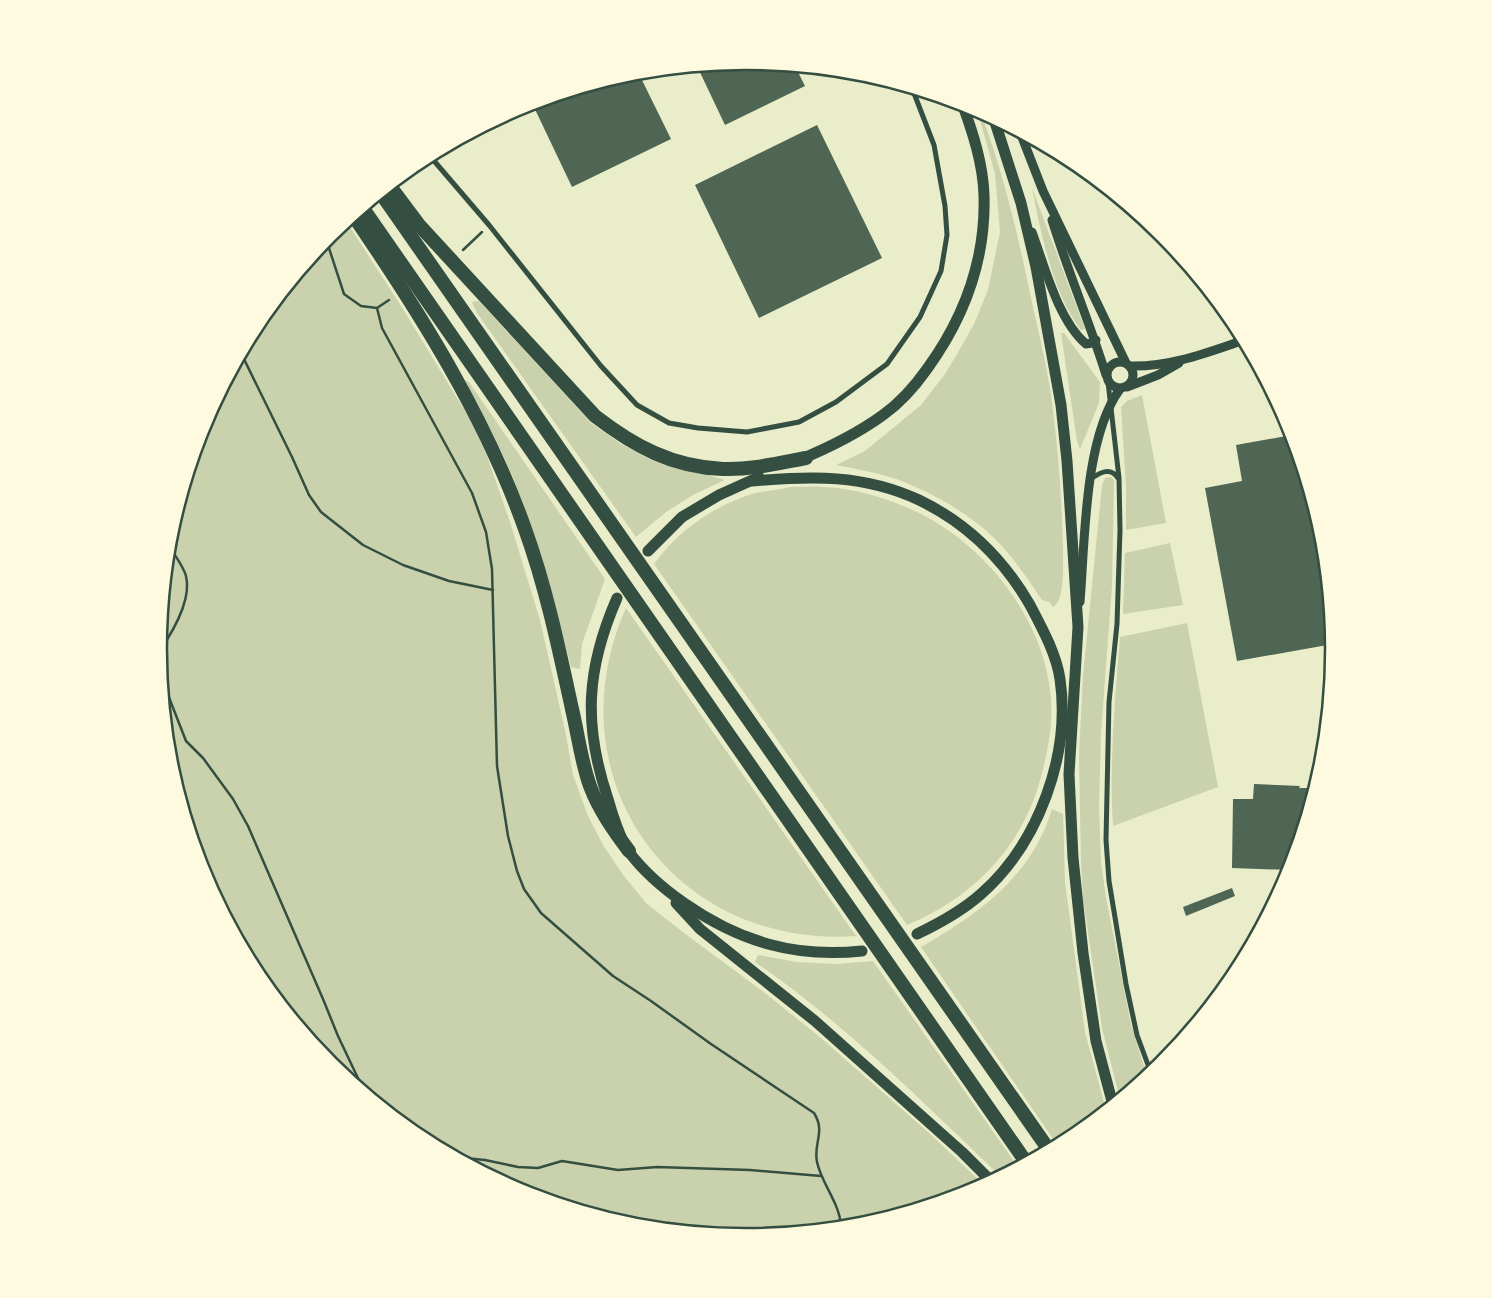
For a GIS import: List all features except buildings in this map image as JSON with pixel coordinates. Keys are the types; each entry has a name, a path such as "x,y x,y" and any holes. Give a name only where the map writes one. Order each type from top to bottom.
{"highway":[{"path":"393,191 419,225 595,416 620,436 664,457 700,466 724,469 757,467 806,458"},
{"path":"384,198 1045,1144"},
{"path":"366,213 1022,1157"},
{"path":"357,221 399,282 434,341 481,426 502,470 526,530 549,609 575,720 581,756 590,787 610,825 629,851"}],"main road":[{"path":"648,551 682,517 719,495 840,442 883,415 919,381 934,360 961,313 978,264 984,196 981,168 965,113"},
{"path":"997,128 1021,203 1036,267 1060,405 1067,462 1078,627 1069,774 1073,858 1083,953 1096,1041 1110,1098"},
{"path":"752,480 805,477 846,479 900,492 936,509 970,532 1012,576 1023,593 1052,652 1060,677 1062,733 1058,759 1041,808 1028,834 1010,862 982,894 943,921 917,934"},
{"path":"617,598 607,620 596,656 591,712 598,768 611,810 629,851 700,929 815,1021 962,1152 986,1176"},
{"path":"1062,704 1077,656"},
{"path":"1062,733 1069,774"},
{"path":"658,883 705,917 754,941 790,950 808,952 844,953 862,950"}],"street":[{"path":"435,162 489,226 601,366 637,405 669,423 698,428 747,432 799,422 836,402 887,364 920,317 941,271 947,235 945,206 934,145 915,96"},
{"path":"1024,141 1043,191 1125,364"},
{"path":"1043,191 1061,250 1096,340 1111,400 1119,478 1120,530 1117,614 1109,702 1106,840 1109,880 1126,984 1137,1035 1148,1065"},
{"path":"1021,203 1061,310 1073,331 1086,344 1099,353 1125,364 1133,371 1131,382 1111,400 1097,442 1090,479 1078,627"},
{"path":"1086,344 1096,340"},
{"path":"1186,360 1158,375 1123,388 1113,387 1107,379 1108,368 1113,364 1147,367 1186,360 1236,343"},
{"path":"1090,479 1109,470 1114,472 1119,478"}],"path":[{"path":"461,251 489,226"},
{"path":"329,248 344,294 361,306 377,308 389,300"},
{"path":"377,308 382,328 472,493 486,532 492,569 493,590 497,766 508,836 517,872 524,889 541,913 612,976 814,1113 819,1120 820,1128 816,1154 821,1176 836,1206 839,1220"},
{"path":"244,360 309,495 321,512 363,545 402,565 449,581 493,590"},
{"path":"167,637 185,604 187,588 186,576 175,556"},
{"path":"169,698 186,741 203,758 233,799 248,826 358,1078"},
{"path":"473,1159 518,1167 538,1168 562,1161 618,1170 657,1168 750,1170 821,1176"}],"green space":[{"path":"980,120 984,121 1009,203 1042,346 1051,394 1062,511 1063,556 1060,598 1053,607 1049,602 1042,600 1007,551 983,528 961,511 899,480 836,465 865,451 921,405 945,374 974,324 988,290 1000,232 995,174"},
{"path":"1032,188 1085,329 1081,330 1071,316 1056,282 1044,243"},
{"path":"350,227 403,309 471,421 487,456 510,522 540,620 565,730 573,775 588,816 603,845 624,876 646,903 821,1038 929,1133 978,1179 932,1197 896,1208 859,1217 784,1227 708,1227 633,1217 596,1208 524,1184 456,1150 424,1130 364,1084 337,1058 311,1031 265,971 227,905 211,871 187,799 178,762 168,687 168,611 172,573 178,536 198,463 211,427 227,393 265,327 287,297 311,267"},
{"path":"479,301 591,423 621,444 649,459 725,480 693,495 666,512 636,537 477,313 472,302"},
{"path":"1061,333 1064,333 1100,382 1099,403 1080,449 1077,441"},
{"path":"465,380 469,382 605,579 582,644 580,669 571,667 546,573 514,480"},
{"path":"1142,395 1166,523 1126,530 1126,487 1121,407 1127,401"},
{"path":"1111,477 1114,480 1112,586 1101,733 1099,807 1101,862 1106,898 1131,1024 1145,1068 1118,1092 1102,1028 1083,898 1081,864 1079,755 1083,676 1102,485 1105,478"},
{"path":"790,487 835,488 878,497 908,508 933,521 957,537 980,556 1000,578 1032,628 1042,655 1051,695 1050,731 1041,777 1033,802 1022,825 992,867 974,884 931,914 907,925 654,564 674,541 710,513 737,499 752,494"},
{"path":"1170,543 1183,605 1123,614 1125,553"},
{"path":"626,608 856,936 790,933 732,914 683,882 644,840 617,789 604,732 607,671"},
{"path":"1187,623 1218,787 1113,826 1112,755 1120,637"},
{"path":"1052,809 1063,814 1065,882 1085,1032 1104,1103 1053,1139 921,947 973,914 1004,887 1031,855"},
{"path":"758,955 797,962 836,964 873,961 1014,1161 995,1171 852,1037 755,962"}]}
